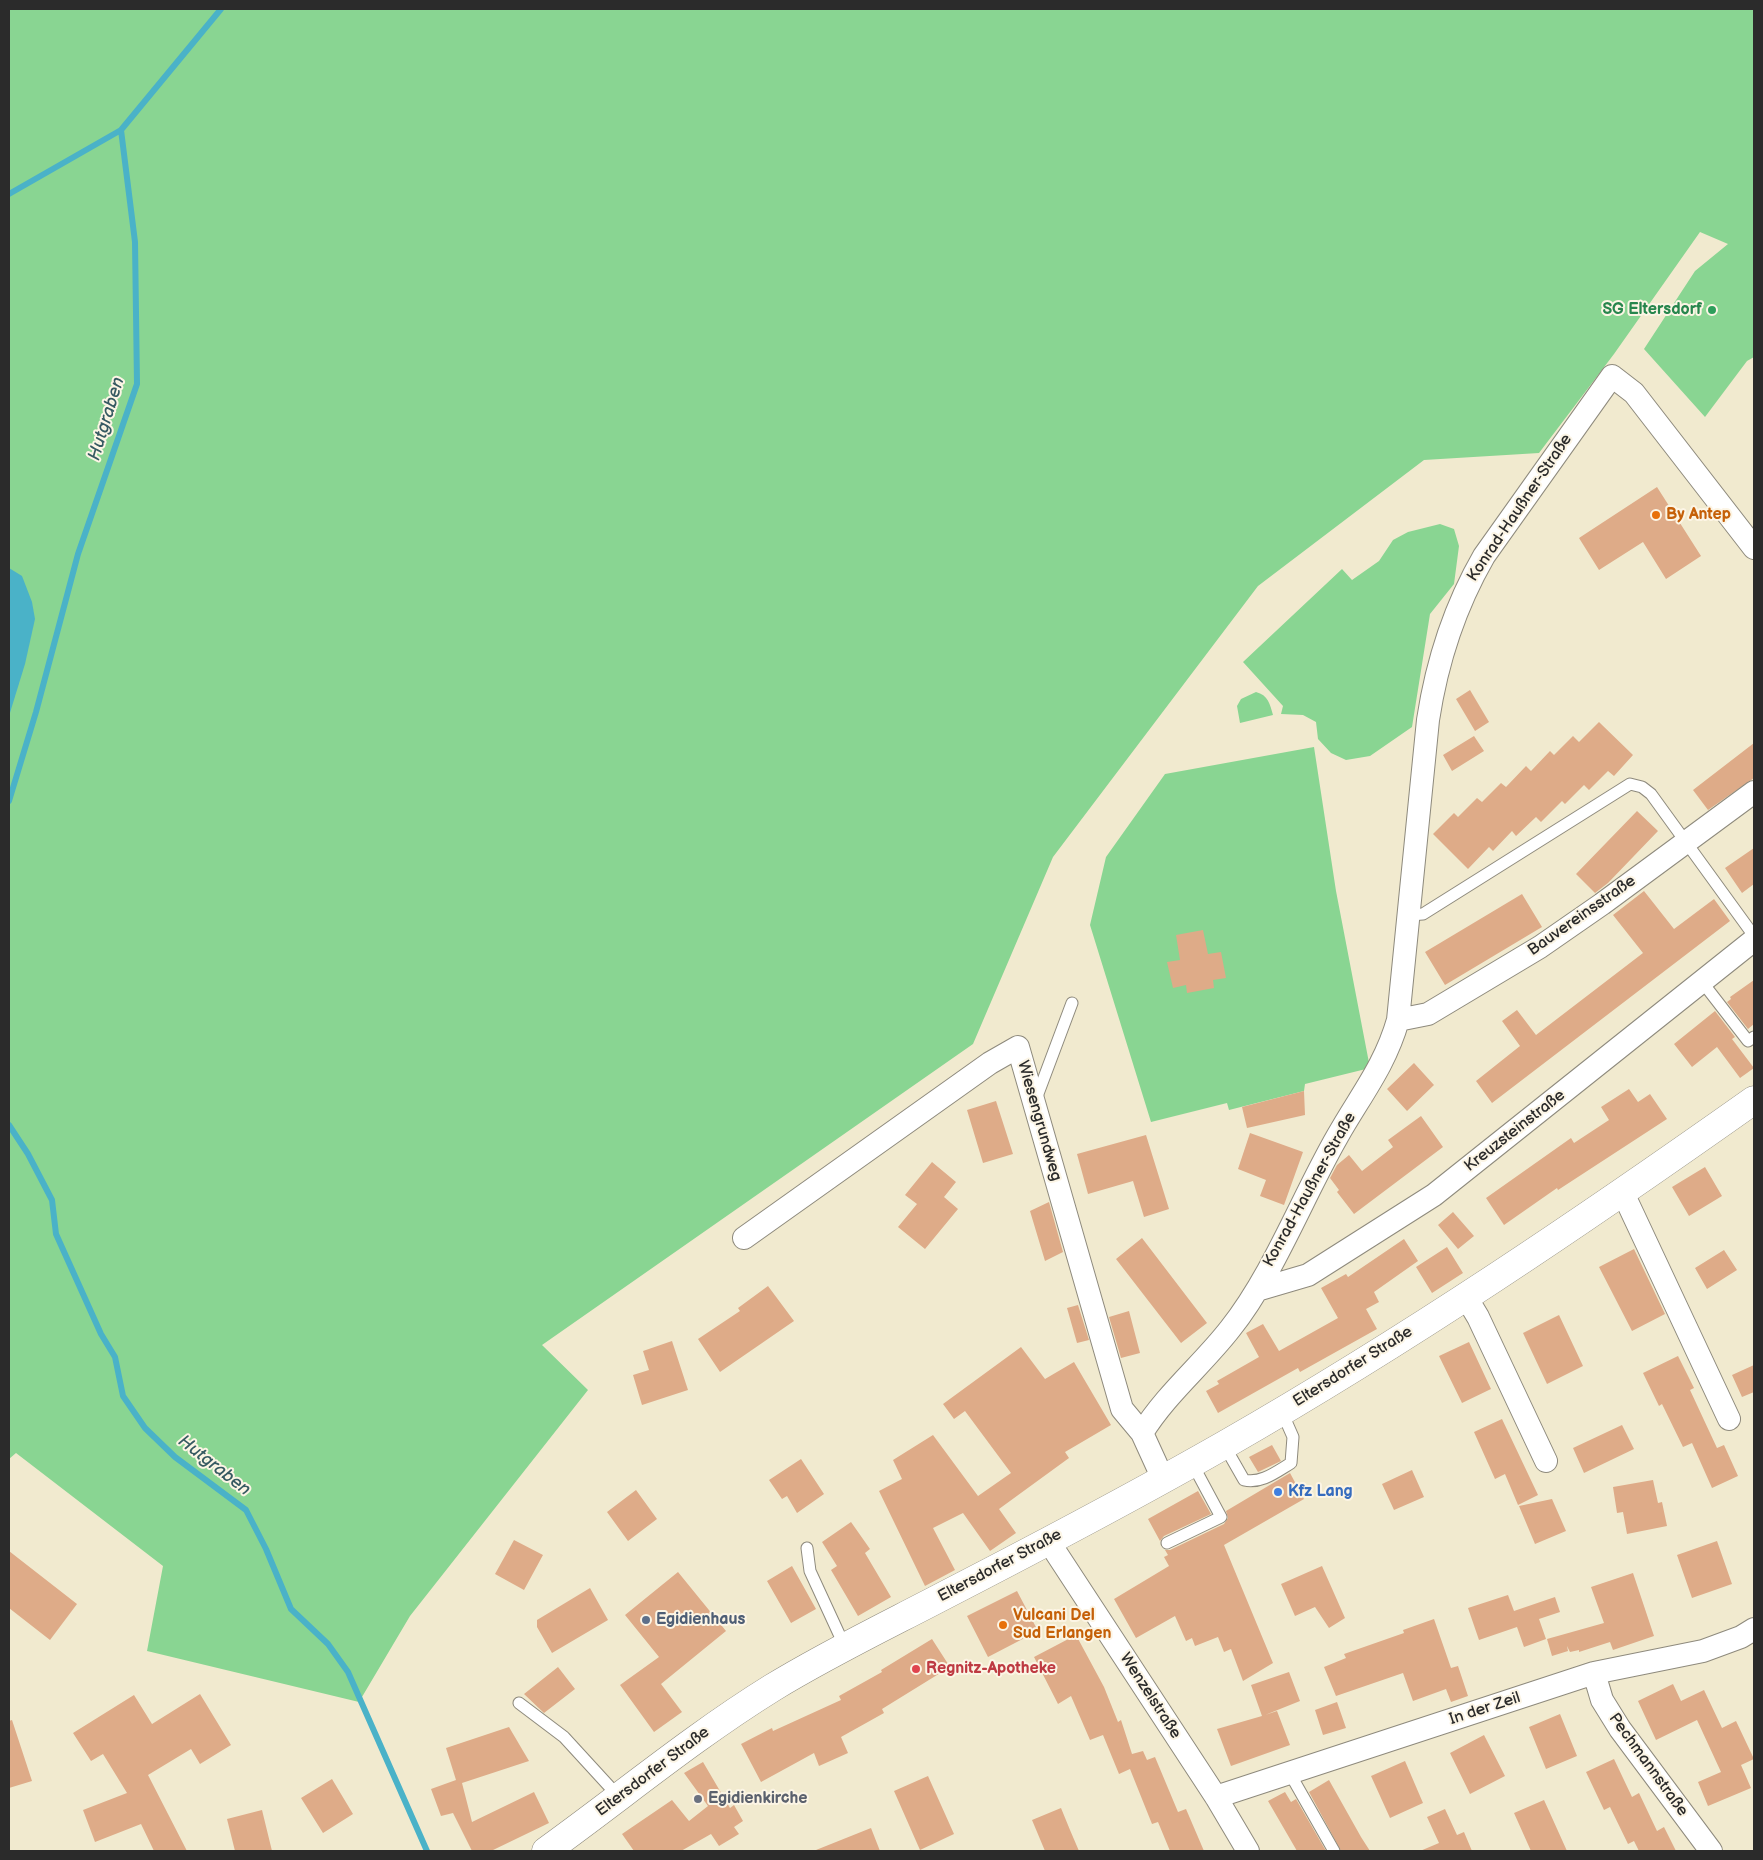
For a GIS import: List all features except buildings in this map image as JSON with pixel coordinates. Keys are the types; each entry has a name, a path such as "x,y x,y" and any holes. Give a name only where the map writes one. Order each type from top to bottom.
{"street":[{"name":"Konrad-Haußner-Straße","path":"1142,1433 1155,1411 1230,1329 1256,1290 1338,1135 1390,1047 1398,1020 1428,720 1434,678 1454,616 1466,587 1484,556 1612,376 1634,392 1754,548"},
{"name":"Bauvereinsstraße","path":"1398,1020 1428,1014 1540,947 1602,904 1754,792"},
{"name":"Kreuzsteinstraße","path":"1256,1290 1308,1275 1434,1195 1703,983 1754,940"},
{"name":"Wiesengrundweg","path":"744,1238 990,1063 1018,1047 1122,1409 1142,1433 1163,1479"},
{"name":"Eltersdorfer Straße","path":"546,1851 571,1842 619,1797 734,1713 845,1647 1049,1542 1282,1412 1466,1298 1623,1193 1754,1100"},
{"path":"1623,1193 1729,1419"},
{"path":"1466,1298 1478,1317 1546,1461"},
{"name":"Wenzelstraße","path":"1049,1542 1216,1797 1248,1851"},
{"name":"In der Zeil","path":"1216,1797 1594,1673 1703,1650 1741,1637 1754,1628"},
{"name":"Pechmannstraße","path":"1594,1673 1602,1700 1620,1729 1712,1851"}],"lane":[{"path":"1408,915 1423,914 1630,784 1642,787 1651,794 1754,936"},
{"path":"1703,983 1748,1041 1754,1037"},
{"path":"1035,1103 1072,1003"},
{"path":"1224,1445 1244,1480 1253,1482 1270,1476 1291,1463 1293,1437 1282,1412"},
{"path":"1167,1543 1221,1517 1192,1463"},
{"path":"807,1548 810,1571 845,1647"},
{"path":"519,1703 564,1737 619,1797"},
{"path":"1289,1772 1334,1851"}],"green space":[{"path":"9,9 1754,9 1754,357 1747,361 1705,417 1644,349 1695,271 1728,244 1700,232 1614,354 1539,453 1424,460 1258,586 1053,857 973,1044 542,1345 588,1390 410,1616 359,1702 147,1651 163,1566 16,1453 9,1459"},
{"path":"1440,524 1454,529 1459,546 1454,584 1430,614 1412,727 1370,756 1346,760 1331,753 1318,739 1316,722 1303,715 1281,714 1283,706 1243,662 1342,569 1352,580 1379,561 1393,540 1408,532"},
{"path":"1256,692 1266,698 1273,715 1240,723 1237,706 1241,699"},
{"path":"1314,747 1336,891 1370,1068 1305,1084 1304,1091 1229,1110 1227,1103 1151,1122 1090,925 1106,857 1165,774"}],"water":[{"path":"9,568 22,576 32,602 35,619 25,664 9,716"}],"waterway":[{"name":"Hutgraben","path":"9,801 36,712 78,554 137,384 135,242 121,130 221,9"},
{"path":"9,194 121,130"},
{"name":"Hutgraben","path":"9,1125 28,1154 52,1200 56,1234 101,1334 115,1357 123,1396 145,1428 175,1457 246,1510 266,1549 291,1609 328,1644 348,1672 427,1851"}],"place":[{"name":"SG Eltersdorf","path":"1712,310"},
{"name":"By Antep","path":"1656,515"},
{"name":"Kfz Lang","path":"1278,1492"},
{"name":"Egidienhaus","path":"646,1620"},
{"name":"Vulcani Del Sud Erlangen","path":"1003,1625"},
{"name":"Regnitz-Apotheke","path":"916,1669"},
{"name":"Egidienkirche","path":"698,1799"}]}
